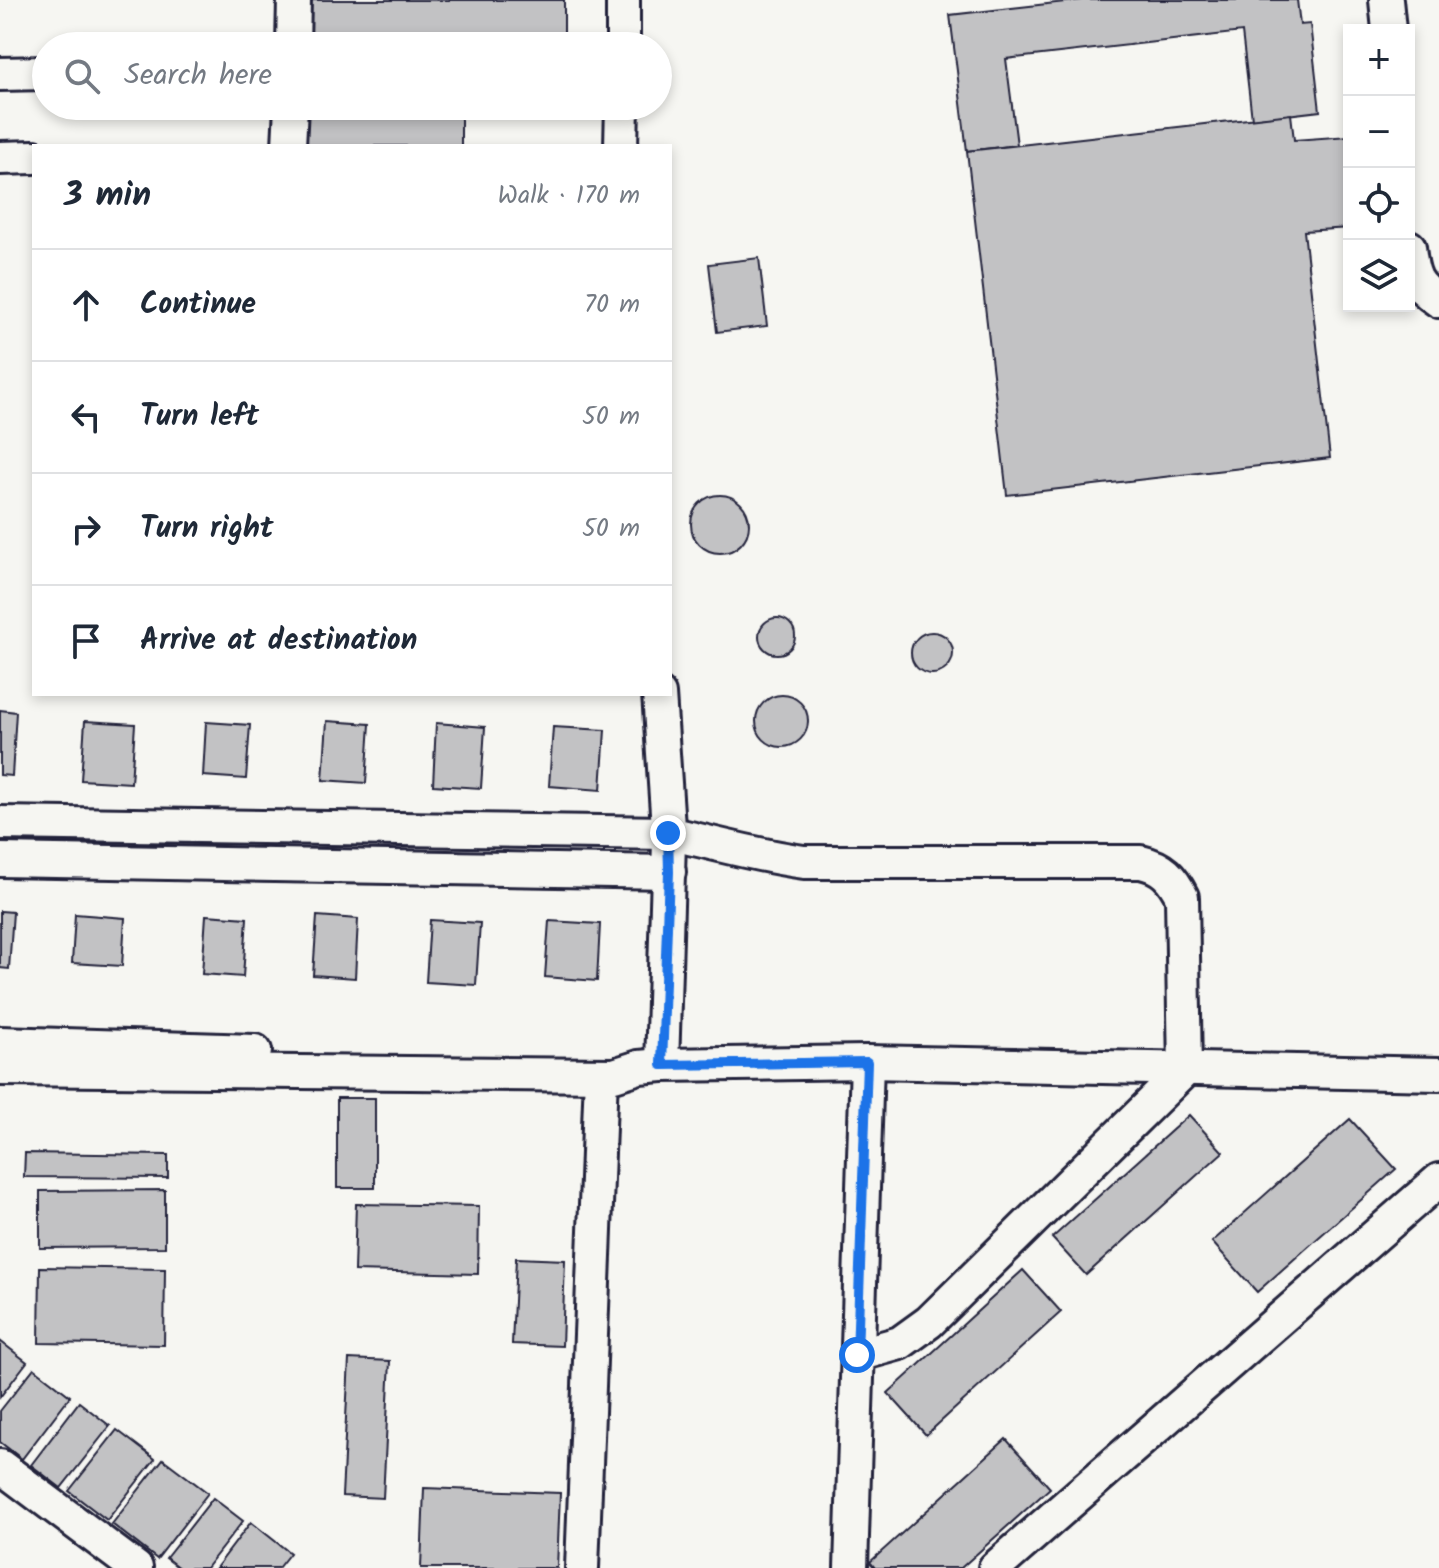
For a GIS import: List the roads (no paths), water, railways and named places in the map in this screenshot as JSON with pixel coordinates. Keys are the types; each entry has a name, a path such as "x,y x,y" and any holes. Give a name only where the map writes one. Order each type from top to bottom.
{"street":[{"path":"293,32 294,0"},
{"path":"623,0 623,32"},
{"path":"1386,0 1388,24"},
{"path":"0,74 32,73"},
{"path":"289,144 290,120"},
{"path":"621,144 622,120"},
{"path":"0,158 32,157"},
{"path":"1415,278 1420,288 1439,301"},
{"path":"651,1066 669,872 659,696"},
{"path":"0,823 668,833 731,846 760,856 804,862 1141,862 1158,866 1172,879 1182,897 1185,1070 929,1322 900,1343 857,1355"},
{"path":"0,860 669,872"},
{"path":"0,1043 263,1051 610,1053 651,1066"},
{"path":"851,1568 867,1062"},
{"path":"0,1069 614,1075 651,1066 867,1062 1439,1074"},
{"path":"582,1568 601,1075"},
{"path":"995,1568 1439,1180"},
{"path":"0,1466 136,1568"}]}
